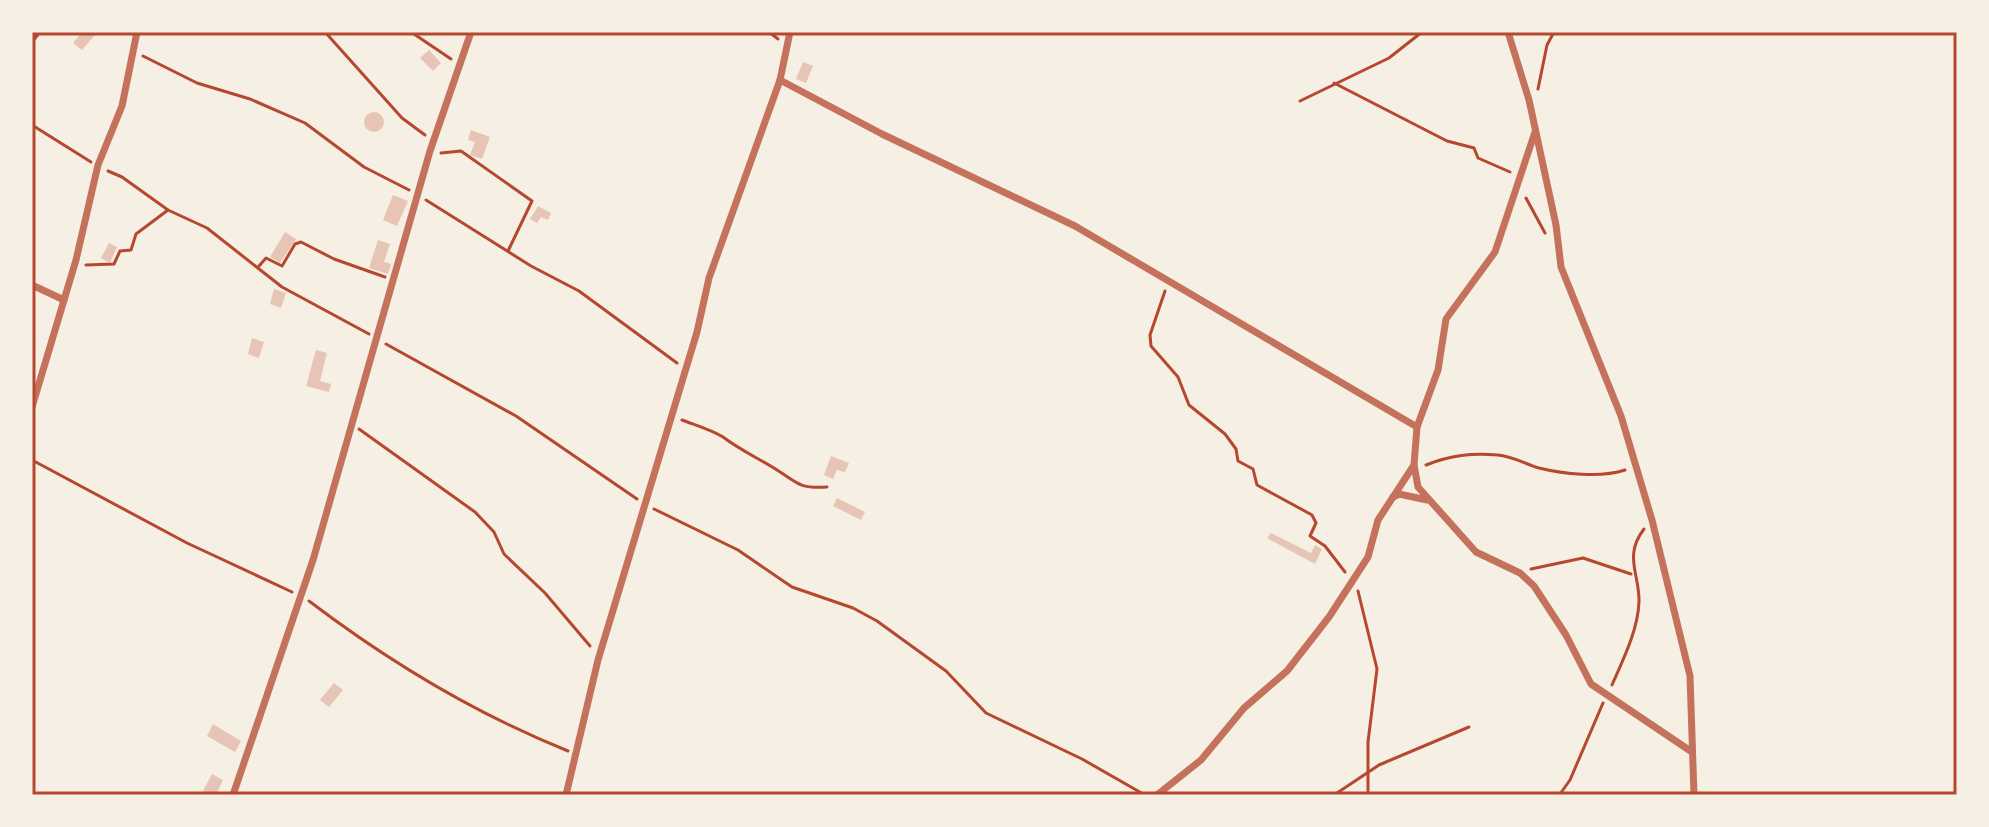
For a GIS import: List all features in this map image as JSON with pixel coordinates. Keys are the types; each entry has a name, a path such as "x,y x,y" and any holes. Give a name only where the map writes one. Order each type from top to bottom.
{"street":[{"path":"32,407 76,260 98,165 122,106 137,32"},
{"path":"233,795 301,595 353,425 433,139 471,32"},
{"path":"566,795 598,660 686,368 709,278 780,80 790,32"},
{"path":"1508,32 1532,111 1556,225 1561,267 1621,416 1652,520 1690,676 1694,795"},
{"path":"780,80 871,128 1075,226 1417,427"},
{"path":"1536,129 1493,258 1448,312 1442,328 1438,370 1417,427 1414,465 1418,487 1483,558 1520,573 1534,586 1566,635 1586,679 1692,752"},
{"path":"32,285 64,300"},
{"path":"1157,795 1201,760 1244,708 1287,671 1368,557 1378,520 1414,465"},
{"path":"1392,497 1399,494 1429,501"}],"path":[{"path":"32,42 40,32"},
{"path":"325,32 402,118 433,139"},
{"path":"411,32 459,64"},
{"path":"1300,101 1389,58 1422,32"},
{"path":"1532,111 1547,45 1554,32"},
{"path":"135,53 153,58 197,83 250,99 305,123 364,167 417,194 579,291 686,368"},
{"path":"1334,83 1447,141 1474,148 1478,158 1510,171 1558,249"},
{"path":"430,151 461,151 532,201 508,251"},
{"path":"76,260 86,265 114,264 120,251 131,250 136,234 168,210 207,228 282,287 516,416 646,504 698,534 738,550 792,587 853,608 877,621 946,671 986,713 1082,759 1145,795"},
{"path":"259,266 266,258 282,266 295,244 301,242 350,266 394,280"},
{"path":"1168,283 1152,328 1151,346 1178,377 1189,405 1225,434 1236,449 1238,461 1253,469 1257,485 1312,515 1316,523 1310,536 1325,546 1337,566 1354,579 1366,612 1377,669 1368,742 1368,795"},
{"path":"671,418 721,435 737,450 779,470 792,483 810,488 827,487"},
{"path":"353,425 475,512 494,532 504,554 584,636 598,660"},
{"path":"1414,465 1426,465 1456,454 1501,455 1540,468 1595,474 1621,472 1635,465"},
{"path":"32,460 265,583 301,595 357,638 475,708 575,754"},
{"path":"1560,794 1570,780 1631,639 1639,603 1633,574 1639,535 1652,520"},
{"path":"1520,573 1583,558 1633,574"},
{"path":"1334,795 1379,765 1469,727"}],"building":[{"path":"82,32 95,35 82,50 73,43"},
{"path":"429,50 441,63 433,71 420,58"},
{"path":"803,62 813,66 806,83 796,79"},
{"path":"374,112 381,115 384,122 381,129 374,132 367,129 364,122 367,115"},
{"path":"471,130 490,137 482,159 470,155 475,142 468,140"},
{"path":"393,195 408,201 397,226 383,220"},
{"path":"538,206 551,213 548,220 541,217 537,223 530,219"},
{"path":"285,232 296,239 280,263 270,257"},
{"path":"378,240 390,244 384,262 391,264 388,274 369,268"},
{"path":"109,243 117,247 110,263 101,258"},
{"path":"274,289 286,293 281,308 270,304"},
{"path":"252,338 264,342 259,358 248,354"},
{"path":"316,350 327,353 320,381 331,384 329,392 306,386"},
{"path":"831,456 849,463 845,472 837,470 833,479 824,475"},
{"path":"837,498 865,512 861,520 833,506"},
{"path":"1271,533 1311,553 1315,545 1322,549 1315,564 1267,538"},
{"path":"334,683 343,690 329,707 320,700"},
{"path":"213,724 241,741 235,752 207,736"},
{"path":"212,774 223,780 216,795 203,791"}]}
